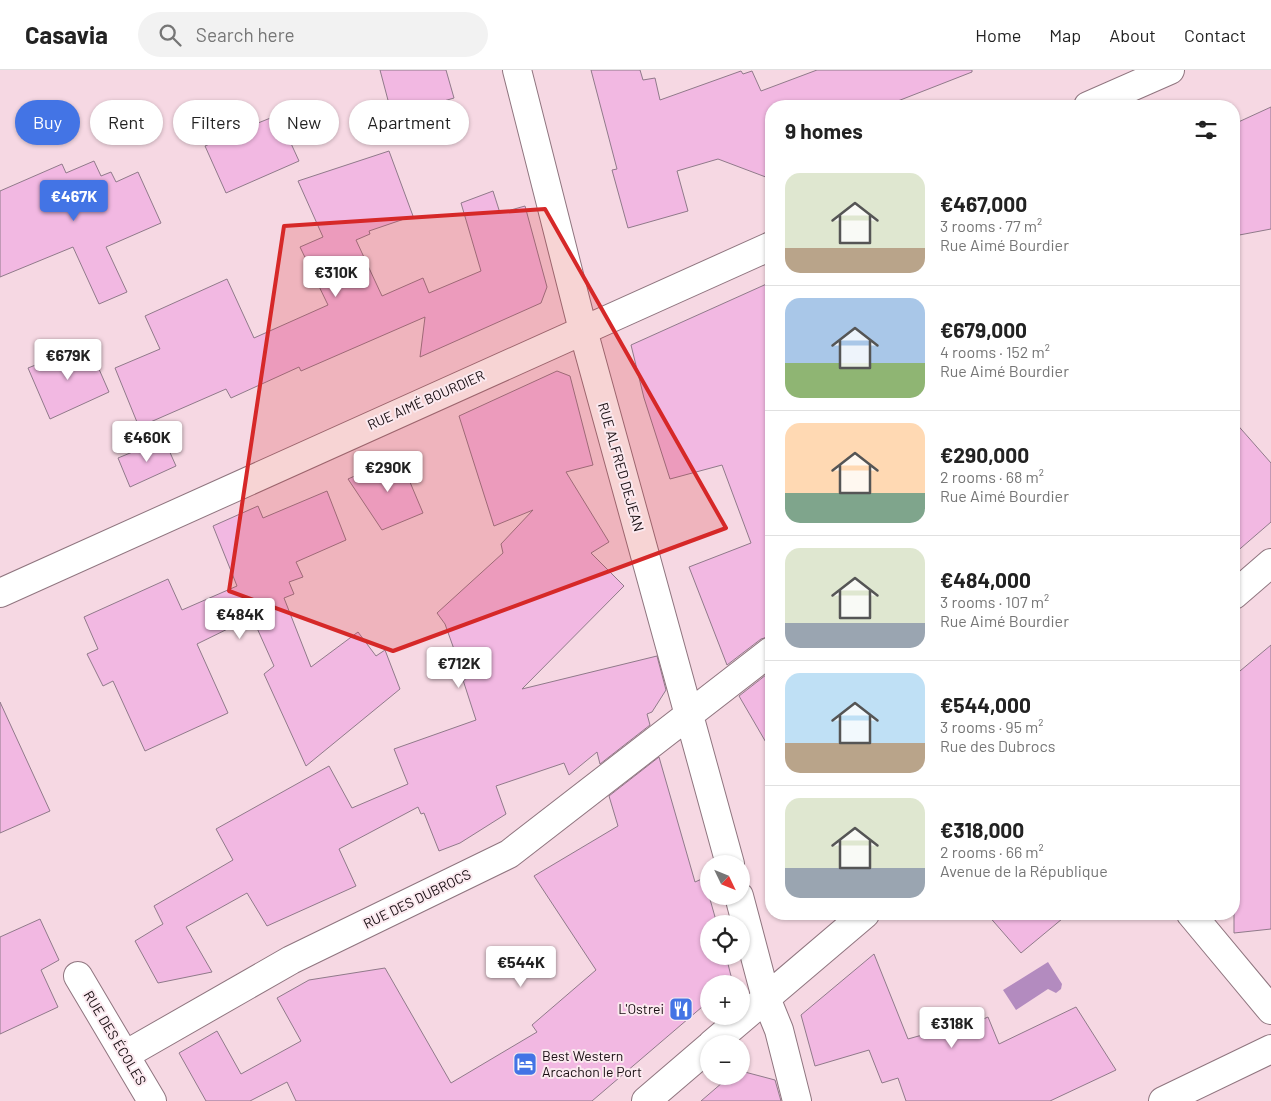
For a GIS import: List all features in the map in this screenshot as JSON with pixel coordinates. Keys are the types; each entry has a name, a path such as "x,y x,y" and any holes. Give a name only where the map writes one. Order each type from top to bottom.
{"street":[{"name":"RUE ALFRED DEJEAN","path":"517,70 583,330 728,855"},
{"path":"1102,100 1170,70"},
{"name":"RUE AIMÉ BOURDIER","path":"0,593 765,249"},
{"path":"1240,590 1271,563"},
{"name":"RUE DES DUBROCS","path":"125,1055 291,960 509,854 765,656"},
{"path":"741,905 766,998 779,1030 797,1101"},
{"path":"723,1035 858,920"},
{"path":"1196,920 1271,1010"},
{"name":"RUE DES ÉCOLES","path":"78,976 152,1101"},
{"path":"1164,1101 1271,1048"},
{"path":"646,1101 700,1055"}],"highlighted area":[{"path":"545,209 726,528 393,651 229,591 284,226"}],"shaded area":[{"path":"1048,962 1062,984 1061,989 1056,993 1048,989 1016,1010 1003,990"}],"building":[{"path":"380,70 446,70 454,98 447,100 388,100"},
{"path":"591,70 640,70 643,80 655,78 660,100 741,71 743,74 752,71 761,91 817,70 972,70 972,72 900,100 765,100 765,177 718,159 677,171 688,211 628,228 612,170 617,169"},
{"path":"1271,107 1271,229 1240,235 1240,121"},
{"path":"269,119 269,145 292,145 299,161 226,193 205,146 259,145 259,123"},
{"path":"389,151 413,216 369,231 370,234 356,240 382,296 423,278 429,293 481,271 461,203 493,191 500,213 525,206 547,287 541,303 420,357 425,317 301,371 299,367 231,398 226,389 139,427 115,368 160,349 145,316 227,279 254,338 328,305 300,247 323,237 298,181"},
{"path":"94,161 101,176 111,172 116,182 138,172 161,223 106,247 127,292 99,304 73,247 0,277 0,191 62,164 66,173"},
{"path":"765,285 765,638 727,665 689,567 751,543 722,465 670,479 644,398 631,345"},
{"path":"88,344 109,392 50,419 28,368"},
{"path":"557,371 570,376 593,465 566,472 609,542 591,553 624,586 522,689 657,656 666,690 652,712 647,714 650,725 600,764 597,752 569,775 564,763 496,786 506,814 460,843 439,851 424,813 421,814 418,807 339,849 356,886 267,926 247,893 186,927 212,972 158,983 135,941 163,924 154,906 233,860 216,829 329,766 352,808 408,784 394,749 476,720 463,680 465,680 445,624 437,613 503,553 501,544 533,510 494,526 459,416"},
{"path":"1240,428 1271,463 1271,522 1240,549"},
{"path":"164,439 176,466 130,487 118,458"},
{"path":"399,456 423,513 382,530 348,479"},
{"path":"327,491 346,540 296,562 303,577 289,582 294,594 284,598 311,667 358,632 376,656 385,650 400,689 306,766 264,674 274,666 252,617 197,644 228,713 145,751 113,681 103,686 87,654 98,649 84,617 168,579 182,610 237,586 213,526 258,506 263,518"},
{"path":"1271,645 1271,929 1234,933 1234,920 1240,920 1240,671"},
{"path":"765,676 765,741 739,696"},
{"path":"0,702 50,811 0,833"},
{"path":"659,757 695,882 700,880 700,905 712,905 714,915 700,915 700,965 728,965 731,975 700,975 700,1009 592,1101 296,1101 287,1082 250,1101 206,1101 179,1053 217,1031 241,1074 301,1041 277,998 309,980 385,968 451,1083 537,1032 532,1025 596,970 534,876 618,826 609,796"},
{"path":"40,919 59,960 41,970 58,1007 0,1034 0,937"},
{"path":"992,920 1061,920 1021,953"},
{"path":"874,954 908,1039 947,1028 949,1034 988,1017 999,1044 1076,1007 1116,1070 1050,1101 906,1101 898,1078 882,1083 869,1050 815,1066 801,1015"},
{"path":"750,1073 775,1080 781,1101 701,1101 720,1085 750,1085"}],"place":[{"name":"L'Ostrei","path":"681,1009"},
{"name":"Best Western Arcachon le Port","path":"525,1064"}]}
